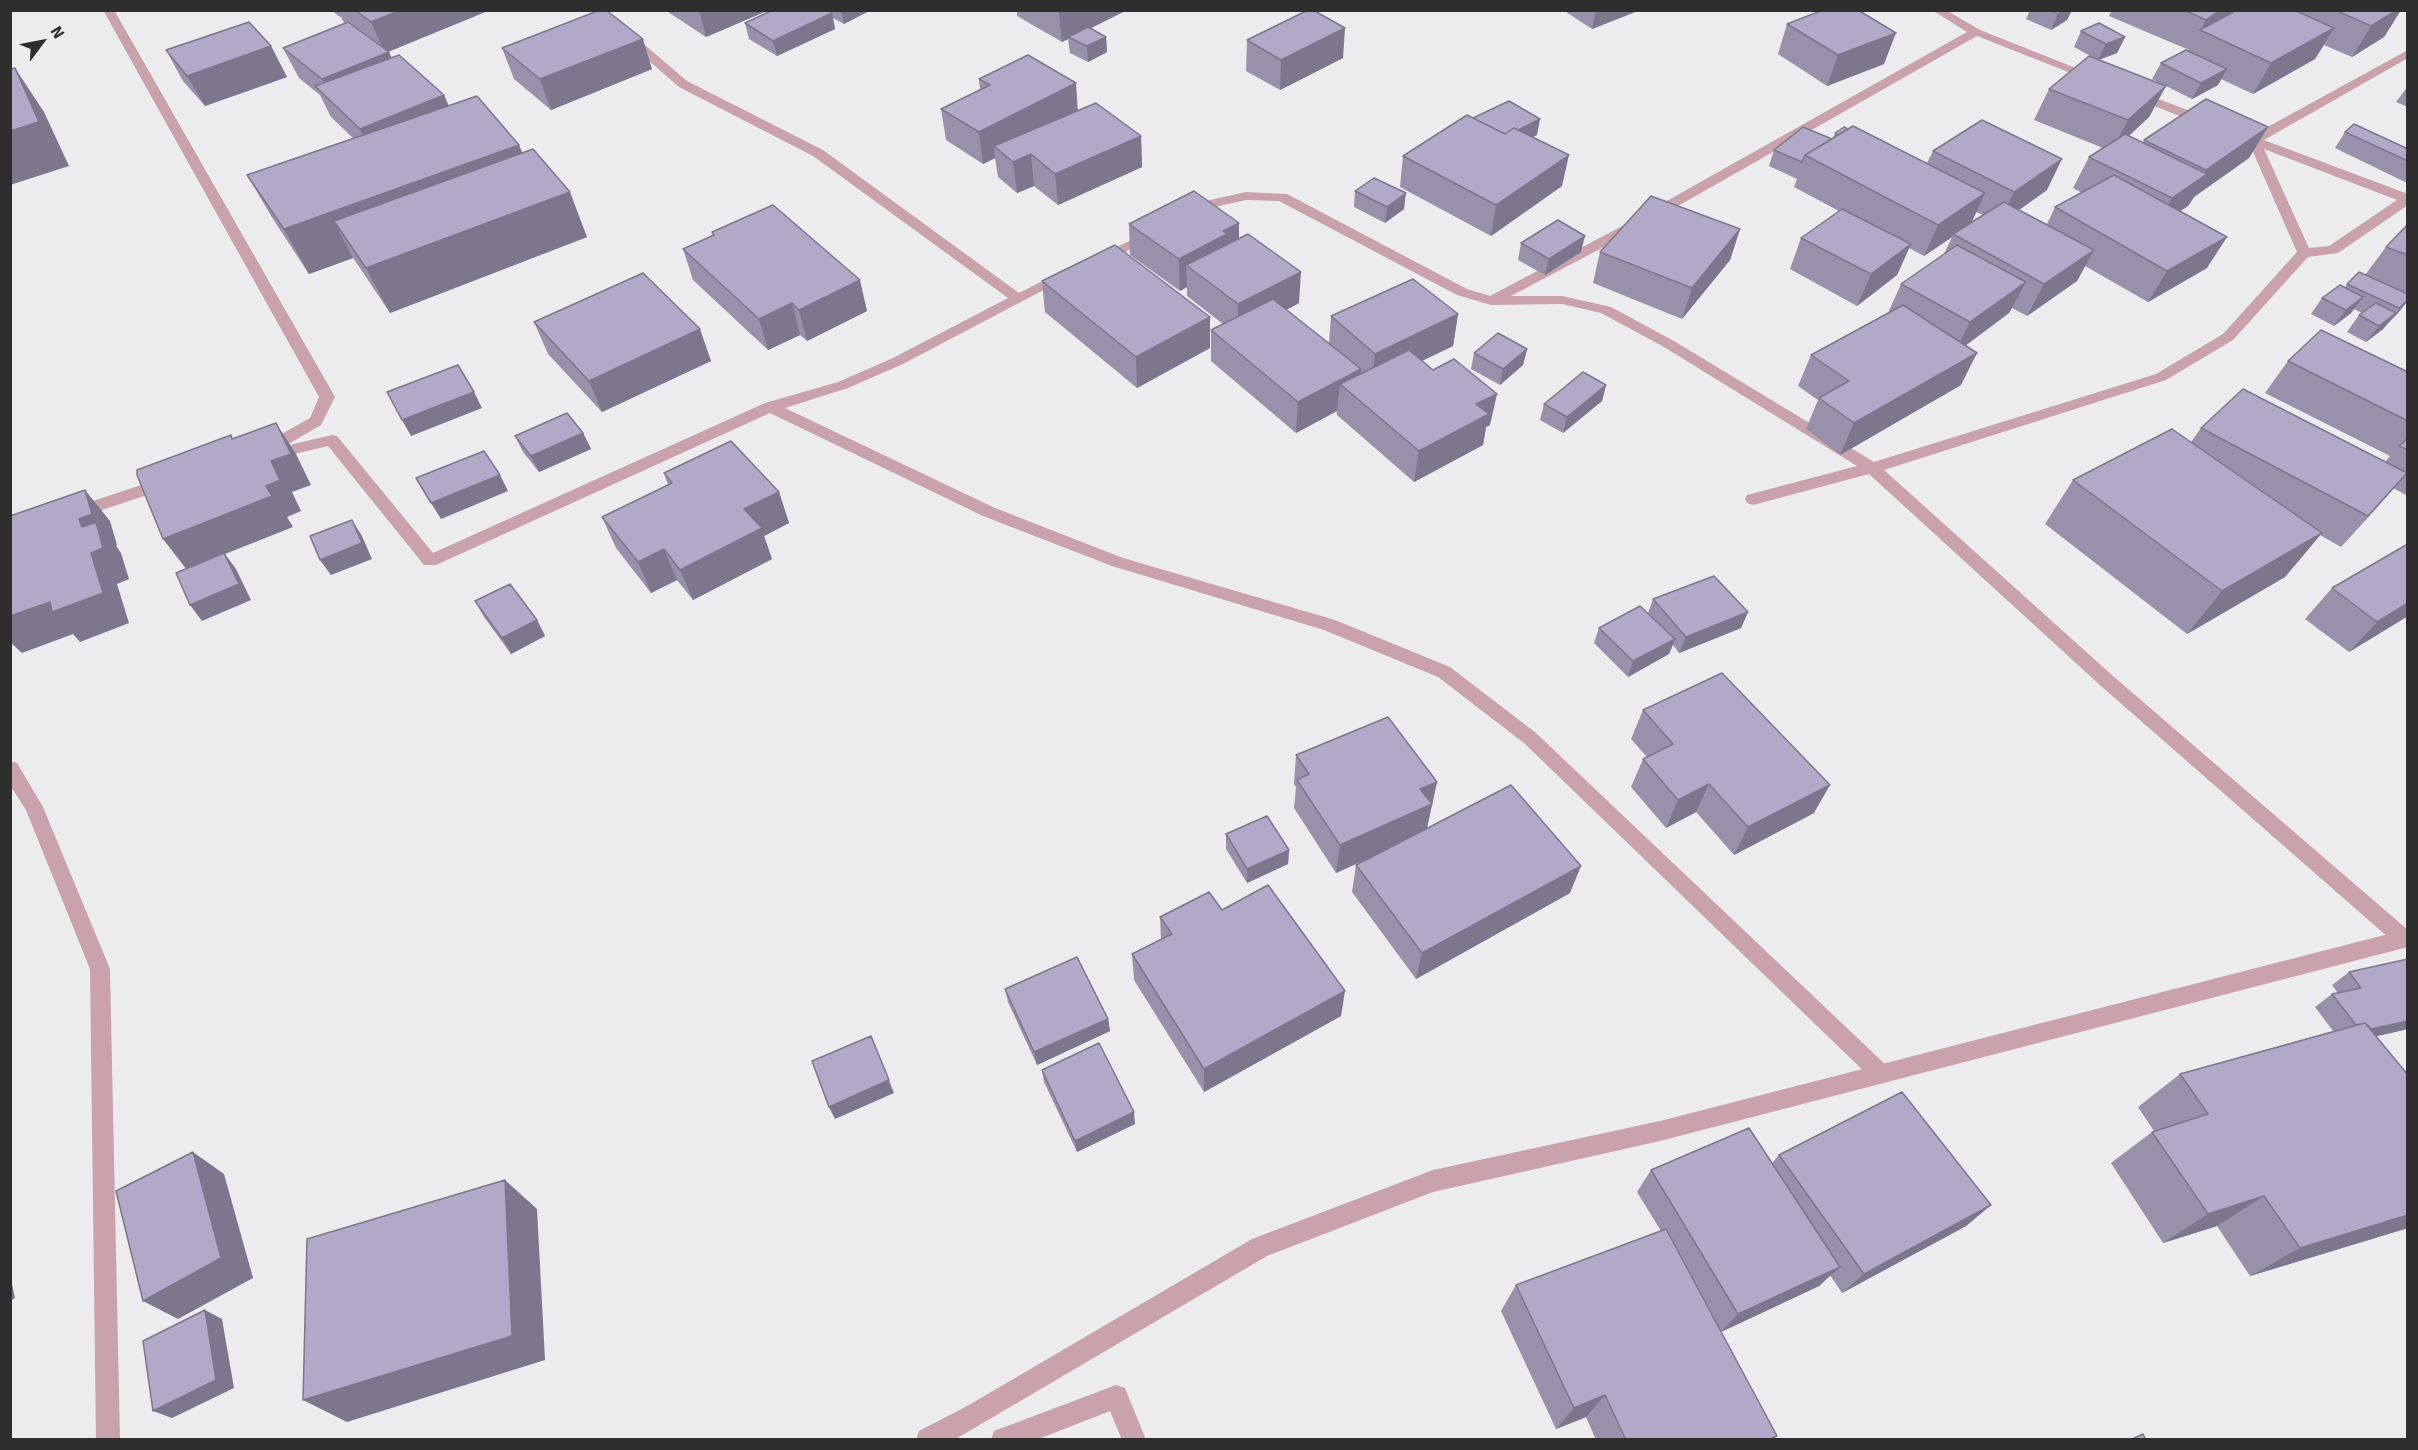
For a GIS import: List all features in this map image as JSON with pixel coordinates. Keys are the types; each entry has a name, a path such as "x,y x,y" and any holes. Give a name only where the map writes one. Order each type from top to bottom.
{"street":[{"path":"108,10 327,398 316,421 273,447 251,457 332,440 430,561 770,407 843,385 898,362 1017,298 1215,204 1246,196 1282,197 1462,292 1491,301 1562,300 1606,310 1670,344 1872,468 2107,681 2406,938"},
{"path":"596,10 683,84 818,153 1017,298"},
{"path":"1937,10 1976,32 2407,199"},
{"path":"1491,301 1629,228 1976,32"},
{"path":"2254,140 2408,53"},
{"path":"2254,140 2304,253"},
{"path":"1753,499 1872,468 2161,377 2228,337 2304,253 2333,250 2407,199"},
{"path":"770,407 999,516 1118,562 1329,625 1444,672 1530,738 1880,1073"},
{"path":"65,516 184,477"},
{"path":"10,768 34,807 100,969 108,1440"},
{"path":"928,1440 978,1414 1260,1247 1433,1181 1660,1131 2406,938"},
{"path":"1003,1440 1116,1397 1134,1440"}],"building":[{"path":"355,10 401,10 371,22"},
{"path":"600,10 606,10 643,39 540,79 502,48"},
{"path":"773,10 828,10 832,13 773,41 745,23"},
{"path":"1308,10 1313,10 1345,28 1281,60 1247,40"},
{"path":"1823,10 1858,10 1896,33 1838,55 1787,24"},
{"path":"2050,10 2064,10 2058,14"},
{"path":"2184,10 2220,10 2206,20"},
{"path":"2237,10 2294,10 2334,28 2271,63 2200,30"},
{"path":"2335,10 2397,10 2371,26"},
{"path":"249,22 271,46 187,76 166,50"},
{"path":"348,22 389,52 322,79 283,48"},
{"path":"2099,23 2125,37 2106,44 2081,31"},
{"path":"1088,27 1106,37 1087,46 1068,37"},
{"path":"2186,50 2227,69 2201,83 2161,63"},
{"path":"399,55 444,95 360,129 315,86"},
{"path":"1028,55 1076,83 979,132 941,109 990,85 979,79"},
{"path":"2089,56 2166,86 2128,120 2049,89"},
{"path":"15,68 39,122 10,131 10,69"},
{"path":"477,96 519,145 284,229 247,175"},
{"path":"2206,99 2268,127 2206,170 2144,140"},
{"path":"1509,101 1540,119 1518,130 1514,128 1505,134 1473,118"},
{"path":"1096,103 1141,136 1055,174 1031,154 1013,162 994,146"},
{"path":"1467,115 1505,134 1514,128 1569,155 1496,205 1403,156"},
{"path":"1982,120 2062,159 2014,192 1933,151"},
{"path":"2354,124 2408,149 2408,161 2345,132"},
{"path":"1853,126 1985,193 1938,225 1805,155"},
{"path":"1803,127 1832,139 1805,155 1802,162 1774,150"},
{"path":"1844,127 1848,129 1838,135 1835,133"},
{"path":"2125,134 2207,174 2172,198 2089,157"},
{"path":"533,149 570,192 366,268 334,221"},
{"path":"2114,175 2227,237 2167,271 2055,207"},
{"path":"1374,178 1406,193 1387,207 1355,191"},
{"path":"1194,191 1239,223 1223,231 1227,234 1179,259 1129,224"},
{"path":"1651,196 1740,229 1692,288 1600,252"},
{"path":"2004,202 2094,250 2044,284 1953,234"},
{"path":"773,205 860,280 799,310 792,303 759,319 683,249 714,235 712,232"},
{"path":"1842,209 1911,244 1871,274 1801,238"},
{"path":"1558,220 1585,236 1549,259 1521,243"},
{"path":"2408,224 2408,255 2386,247"},
{"path":"1248,234 1301,272 1238,304 1186,265"},
{"path":"1115,245 1210,317 1136,357 1042,281"},
{"path":"1957,245 2026,282 1970,322 1901,284"},
{"path":"2359,272 2408,294 2408,300 2399,308 2347,284"},
{"path":"643,273 700,329 589,381 534,322"},
{"path":"1413,279 1458,314 1375,354 1331,316"},
{"path":"2340,285 2363,297 2346,310 2322,298"},
{"path":"1273,299 1361,369 1298,402 1211,330"},
{"path":"2376,303 2396,313 2379,326 2359,315"},
{"path":"1903,305 1977,353 1854,423 1819,398 1849,381 1811,355"},
{"path":"2321,330 2408,372 2408,421 2288,361"},
{"path":"1498,333 1527,349 1503,369 1474,353"},
{"path":"1409,350 1433,370 1454,359 1497,394 1476,404 1489,414 1419,451 1340,384"},
{"path":"458,365 474,392 402,420 387,392"},
{"path":"1583,372 1606,385 1567,417 1544,404"},
{"path":"2243,389 2407,473 2368,516 2201,428"},
{"path":"567,413 583,433 531,456 515,436"},
{"path":"276,423 291,454 271,461 280,480 266,486 272,496 163,539 137,470 231,435 232,439"},
{"path":"2172,429 2322,533 2222,591 2073,480"},
{"path":"2408,438 2408,450 2399,446"},
{"path":"731,441 779,492 744,509 762,528 680,570 664,549 638,562 602,517 672,483 664,473"},
{"path":"484,451 500,475 431,503 416,478"},
{"path":"85,490 92,514 79,519 82,527 96,522 103,548 91,553 103,593 52,612 50,602 10,616 10,516"},
{"path":"352,520 362,543 320,560 310,536"},
{"path":"2406,545 2408,546 2408,603 2377,622 2332,588"},
{"path":"224,553 239,584 190,605 176,573"},
{"path":"1714,576 1748,612 1686,637 1653,599"},
{"path":"510,584 537,620 502,638 475,601"},
{"path":"1640,606 1675,639 1633,661 1599,628"},
{"path":"1722,673 1830,785 1748,827 1709,784 1678,800 1643,759 1673,744 1643,710"},
{"path":"1388,717 1437,782 1420,789 1432,804 1340,845 1297,780 1309,774 1296,755"},
{"path":"1511,785 1581,866 1422,953 1356,865"},
{"path":"1267,816 1289,850 1247,869 1226,834"},
{"path":"1268,885 1345,991 1204,1069 1132,954 1172,934 1160,917 1209,892 1222,910"},
{"path":"1077,957 1108,1019 1034,1052 1005,989"},
{"path":"2408,959 2408,1021 2371,1029 2365,1023 2356,1025 2332,994 2361,988 2349,972"},
{"path":"2365,1023 2408,1075 2408,1215 2300,1248 2264,1196 2208,1214 2152,1132 2208,1114 2180,1074"},
{"path":"871,1036 889,1080 829,1107 812,1061"},
{"path":"1099,1043 1134,1112 1075,1141 1042,1070"},
{"path":"1902,1092 1991,1205 1864,1274 1779,1155"},
{"path":"1749,1128 1840,1267 1738,1314 1651,1170"},
{"path":"193,1152 221,1258 143,1301 116,1191"},
{"path":"505,1180 512,1336 303,1400 307,1239"},
{"path":"1666,1229 1777,1436 1768,1440 1626,1440 1605,1395 1574,1408 1516,1285"},
{"path":"205,1310 216,1380 153,1411 143,1341"},
{"path":"2143,1434 2146,1440 2130,1440"}]}
